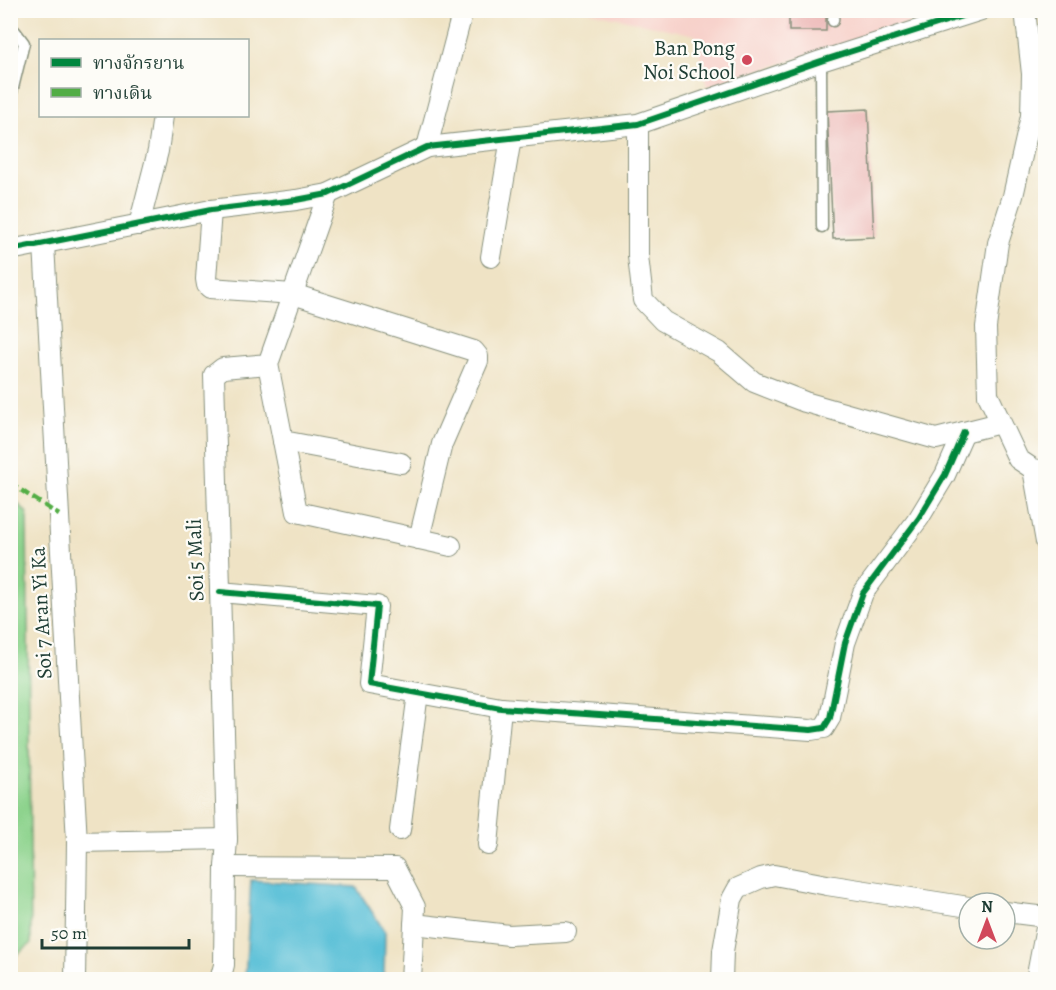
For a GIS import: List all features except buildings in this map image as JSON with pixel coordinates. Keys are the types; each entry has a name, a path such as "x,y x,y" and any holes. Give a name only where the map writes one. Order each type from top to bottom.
{"street":[{"path":"427,147 463,10"},
{"path":"10,250 211,210 328,194 427,147 638,124 821,60 981,10"},
{"path":"1025,10 1038,121 998,243 986,327 988,395 1018,459 1039,470 1046,542"},
{"path":"139,225 158,151 163,117"},
{"path":"638,124 638,256 643,300 663,321 718,352 754,382 805,402 936,439 1000,423"},
{"path":"491,257 512,138"},
{"path":"328,194 268,364 297,512 451,546"},
{"path":"211,210 207,285 210,288 293,294 474,351 477,354 478,361 442,444 419,539"},
{"name":"Soi 7 Aran Yi Ka","path":"44,244 77,842 75,980"},
{"name":"Soi 5 Mali","path":"220,980 224,965 227,839 214,375 223,368 268,364"},
{"path":"220,592 376,606 369,684 501,708 811,730 824,728 830,718 845,643 863,592 918,518 945,475 964,432"},
{"path":"282,441 401,463"},
{"path":"400,830 418,693"},
{"path":"488,845 501,708"},
{"path":"77,842 227,839"},
{"path":"225,867 395,867 415,907 411,980"},
{"path":"722,980 725,939 732,898 738,888 761,878 774,875 957,905"},
{"path":"1017,913 1046,917"},
{"path":"414,924 509,934 566,932"},
{"path":"1036,980 1046,928"}],"lane":[{"path":"10,30 15,31 24,43 10,100"},
{"path":"821,60 822,227"}],"shaded area":[{"name":"Ban Pong Noi School","path":"586,11 948,11 707,87 695,35"}],"green space":[{"path":"11,497 27,513 31,944 11,959"}],"water":[{"path":"251,880 356,887 385,932 384,979 245,979"}],"marked path":[{"path":"10,483 59,515"}],"cycle path":[{"path":"10,250 211,210 328,194 427,147 638,124 821,61 981,10"},
{"path":"220,592 377,606 369,684 501,708 811,730 824,728 830,718 845,643 863,593 919,518 945,475 964,432"}],"place":[{"name":"Ban Pong Noi School","path":"747,60"}]}
